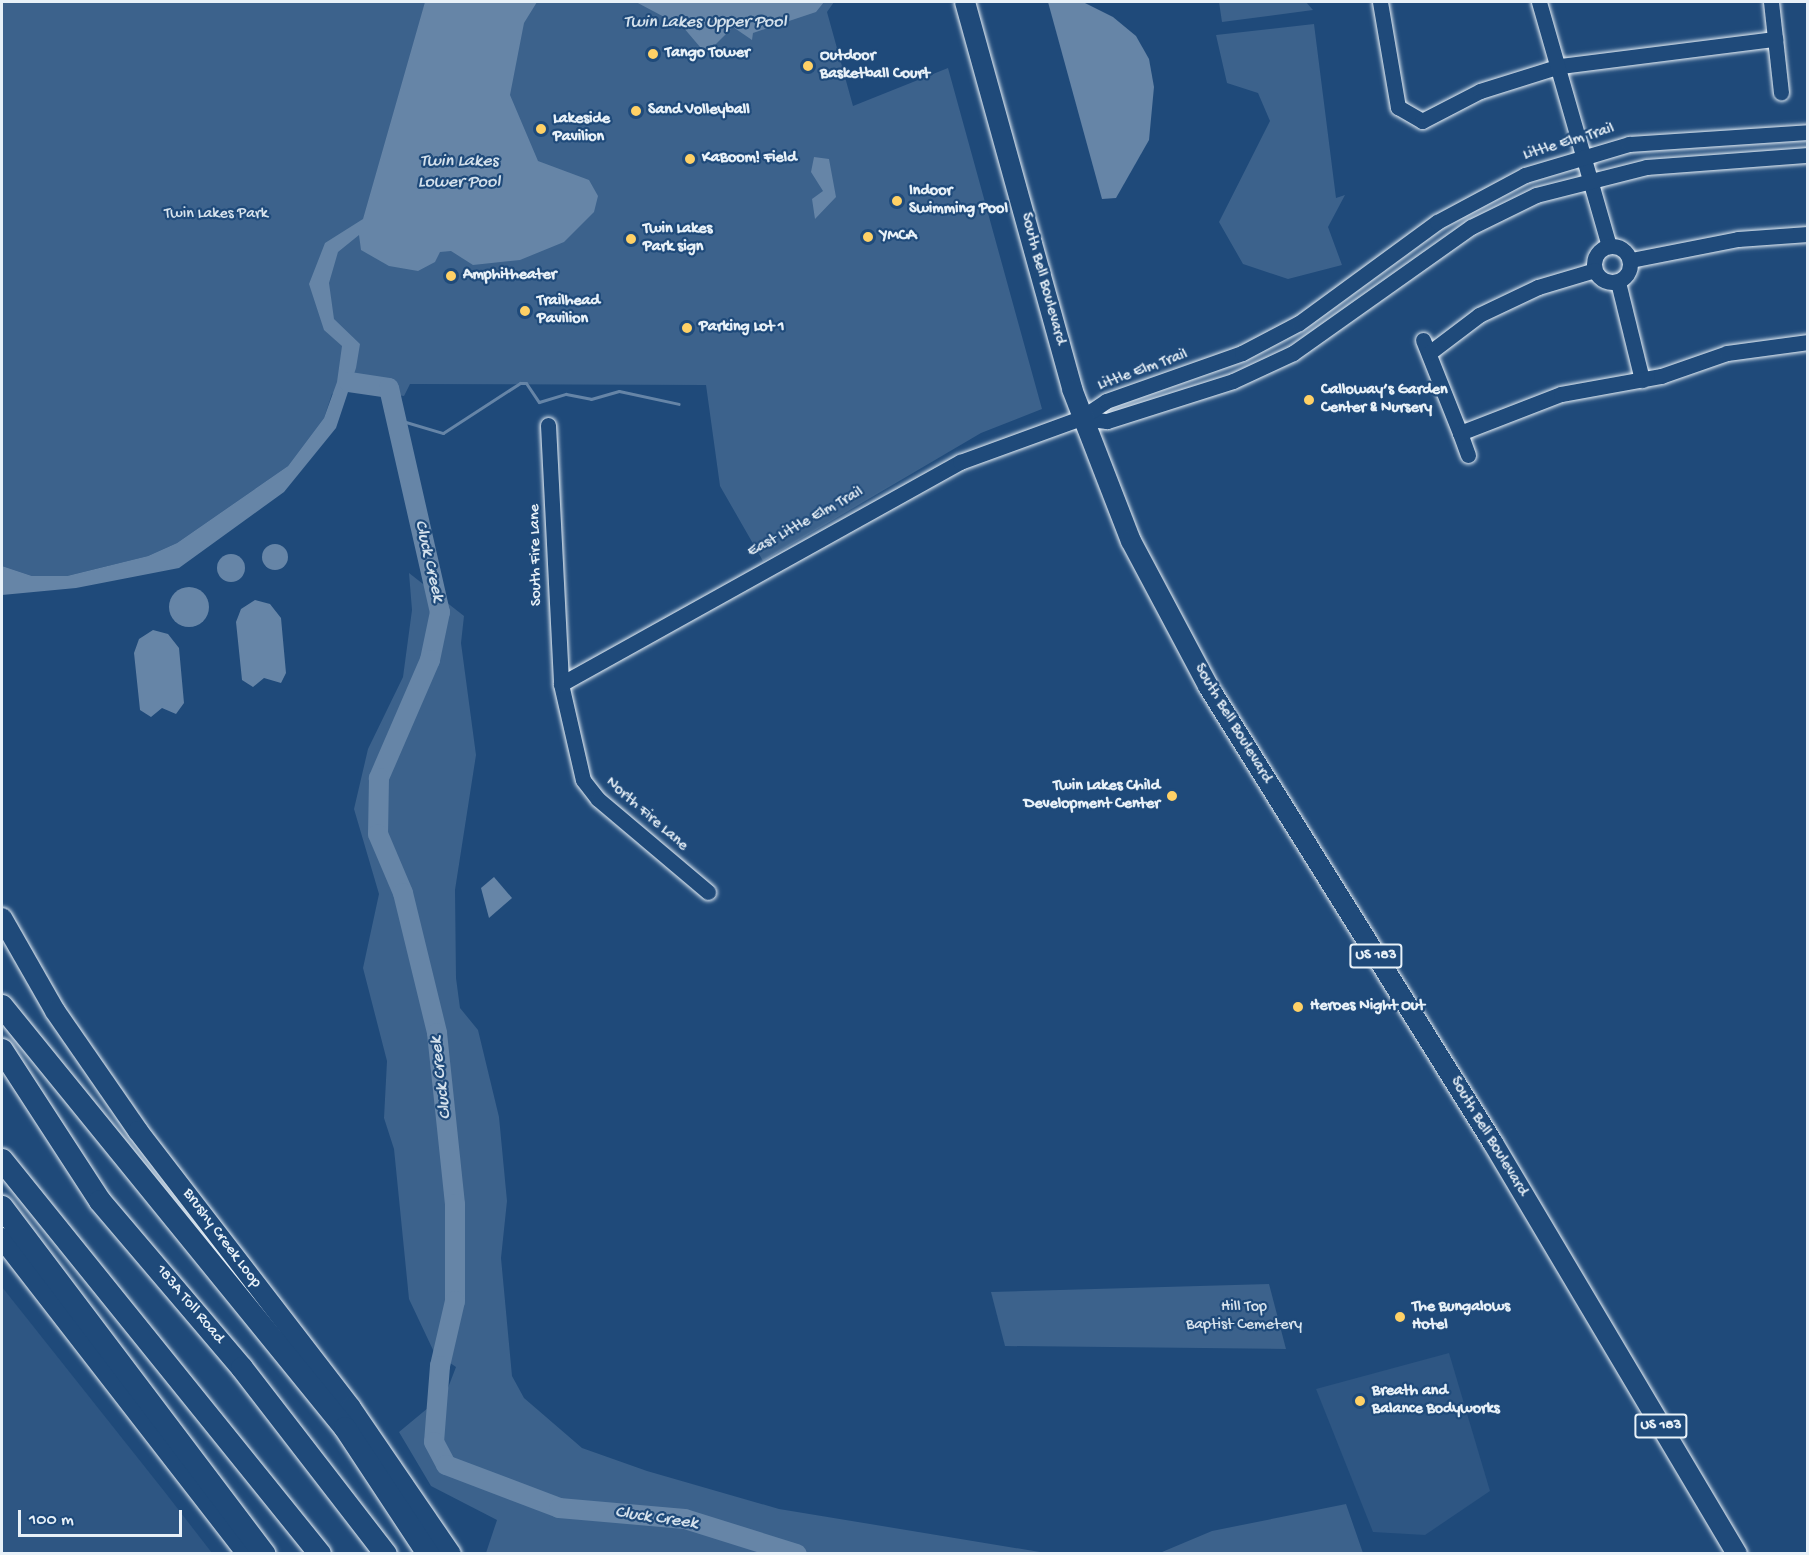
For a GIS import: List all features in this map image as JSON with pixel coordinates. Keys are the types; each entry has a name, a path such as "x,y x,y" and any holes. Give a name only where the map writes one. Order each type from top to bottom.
{"highway":[{"path":"2,1006 345,1428 428,1554"},
{"name":"183A Toll Road","path":"2,1050 100,1201 242,1368 387,1554"},
{"path":"2,1160 320,1554"},
{"path":"2,1207 264,1554"}],"main road":[{"name":"South Bell Boulevard","path":"965,2 1081,418 1131,541 1208,686 1493,1143 1737,1554"},
{"name":"Brushy Creek Loop","path":"2,918 55,1011 138,1131 351,1408 451,1554"},
{"path":"2,1238 247,1554"}],"street":[{"path":"1380,2 1398,107 1409,117 1422,121 1480,91 1560,66 1775,39"},
{"path":"1539,2 1560,66 1610,246"},
{"path":"1771,2 1781,92"},
{"name":"Little Elm Trail","path":"1081,418 1106,401 1261,343 1299,322 1464,206 1525,175 1585,155 1629,144 1808,132"},
{"name":"Little Elm Trail","path":"1081,418 1107,421 1233,381 1293,353 1470,227 1536,195 1590,178 1647,166 1808,155"},
{"path":"1631,260 1738,239 1808,234"},
{"path":"1610,246 1620,248 1631,260 1630,271 1618,282 1601,279 1595,270 1598,252 1610,246"},
{"path":"1468,455 1426,346 1479,315 1538,287 1595,270"},
{"path":"1618,282 1642,380"},
{"path":"1460,432 1561,394 1642,380 1727,353 1808,342"},
{"name":"East Little Elm Trail","path":"561,684 960,462 1081,418"},
{"name":"South Fire Lane","path":"548,425 561,684"},
{"name":"North Fire Lane","path":"561,684 583,780 598,800 708,892"}],"shaded area":[{"path":"2,1287 164,1491 212,1553 2,1553"},
{"path":"1449,1353 1490,1491 1425,1535 1373,1532 1316,1389"}],"green space":[{"name":"Twin Lakes Park","path":"2,2 834,2 827,12 853,106 948,68 1042,409 981,433 763,561 720,486 706,385 410,384 404,396 348,388 332,394 324,418 288,466 177,543 148,556 67,576 32,576 2,566"},
{"path":"1219,2 1306,2 1313,10 1222,22"},
{"path":"1314,24 1336,198 1345,195 1328,227 1342,265 1288,279 1243,264 1219,222 1270,121 1258,93 1227,83 1216,35"},
{"path":"409,573 464,616 461,643 476,755 455,890 456,978 460,1008 478,1030 499,1117 507,1201 501,1258 512,1376 524,1398 582,1448 647,1471 779,1509 1046,1553 486,1553 497,1520 431,1486 399,1432 446,1393 456,1367 434,1352 409,1299 394,1149 384,1118 387,1061 363,968 379,894 354,809 368,749 403,677 412,610"},
{"name":"Hill Top Baptist Cemetery","path":"1269,1284 1286,1349 1005,1346 991,1292"},
{"path":"1346,1504 1363,1553 1139,1553 1162,1552 1212,1531"}],"water":[{"name":"Twin Lakes Lower Pool","path":"425,2 537,2 524,23 510,95 538,161 589,180 598,196 594,212 564,242 520,260 473,265 451,251 440,252 435,262 418,271 389,266 361,250 359,235 338,252 329,283 334,319 360,344 356,368 336,428 284,492 179,568 76,588 2,595 2,566 32,576 67,576 148,556 177,543 288,466 324,418 337,382 342,346 324,330 309,284 325,243 363,219"},
{"name":"Twin Lakes Upper Pool","path":"636,2 824,2 816,12 753,33 752,40 733,27 706,54 683,27"},
{"path":"1048,2 1083,2 1113,17 1136,36 1149,59 1154,87 1149,140 1116,198 1102,199"},
{"path":"814,157 829,159 836,197 815,219 812,199 823,191 811,172"},
{"path":"275,544 284,548 288,557 284,566 275,570 266,566 262,557 266,548"},
{"path":"231,554 241,558 245,568 241,578 231,582 221,578 217,568 221,558"},
{"path":"189,587 203,593 209,607 203,621 189,627 175,621 169,607 175,593"},
{"path":"255,600 270,604 281,618 286,673 281,683 264,678 253,687 242,680 236,622 241,609"},
{"path":"153,630 168,634 179,648 184,703 176,714 162,708 151,717 140,710 134,653 139,639"},
{"path":"494,877 512,898 489,918 481,888"}],"waterway":[{"name":"Cluck Creek","path":"349,382 389,388 440,612 430,660 379,778 378,834 403,893 437,1033 455,1204 455,1301 440,1366 434,1442 446,1465 559,1508 685,1519 797,1554"},
{"path":"399,420 443,433 520,383 526,383 539,402 566,394 591,399 619,391 679,404"}],"place":[{"name":"Tango Tower","path":"653,54"},
{"name":"Outdoor Basketball Court","path":"808,66"},
{"name":"Sand Volleyball","path":"636,111"},
{"name":"Lakeside Pavilion","path":"541,129"},
{"name":"KaBoom! Field","path":"690,159"},
{"name":"Indoor Swimming Pool","path":"897,201"},
{"name":"YMCA","path":"868,237"},
{"name":"Twin Lakes Park sign","path":"631,239"},
{"name":"Amphitheater","path":"451,276"},
{"name":"Trailhead Pavilion","path":"525,311"},
{"name":"Parking Lot 1","path":"687,328"},
{"name":"Calloway’s Garden Center & Nursery","path":"1309,400"},
{"name":"Twin Lakes Child Development Center","path":"1172,796"},
{"name":"Heroes Night Out","path":"1298,1007"},
{"name":"The Bungalows Hotel","path":"1400,1317"},
{"name":"Breath and Balance Bodyworks","path":"1360,1401"}]}
